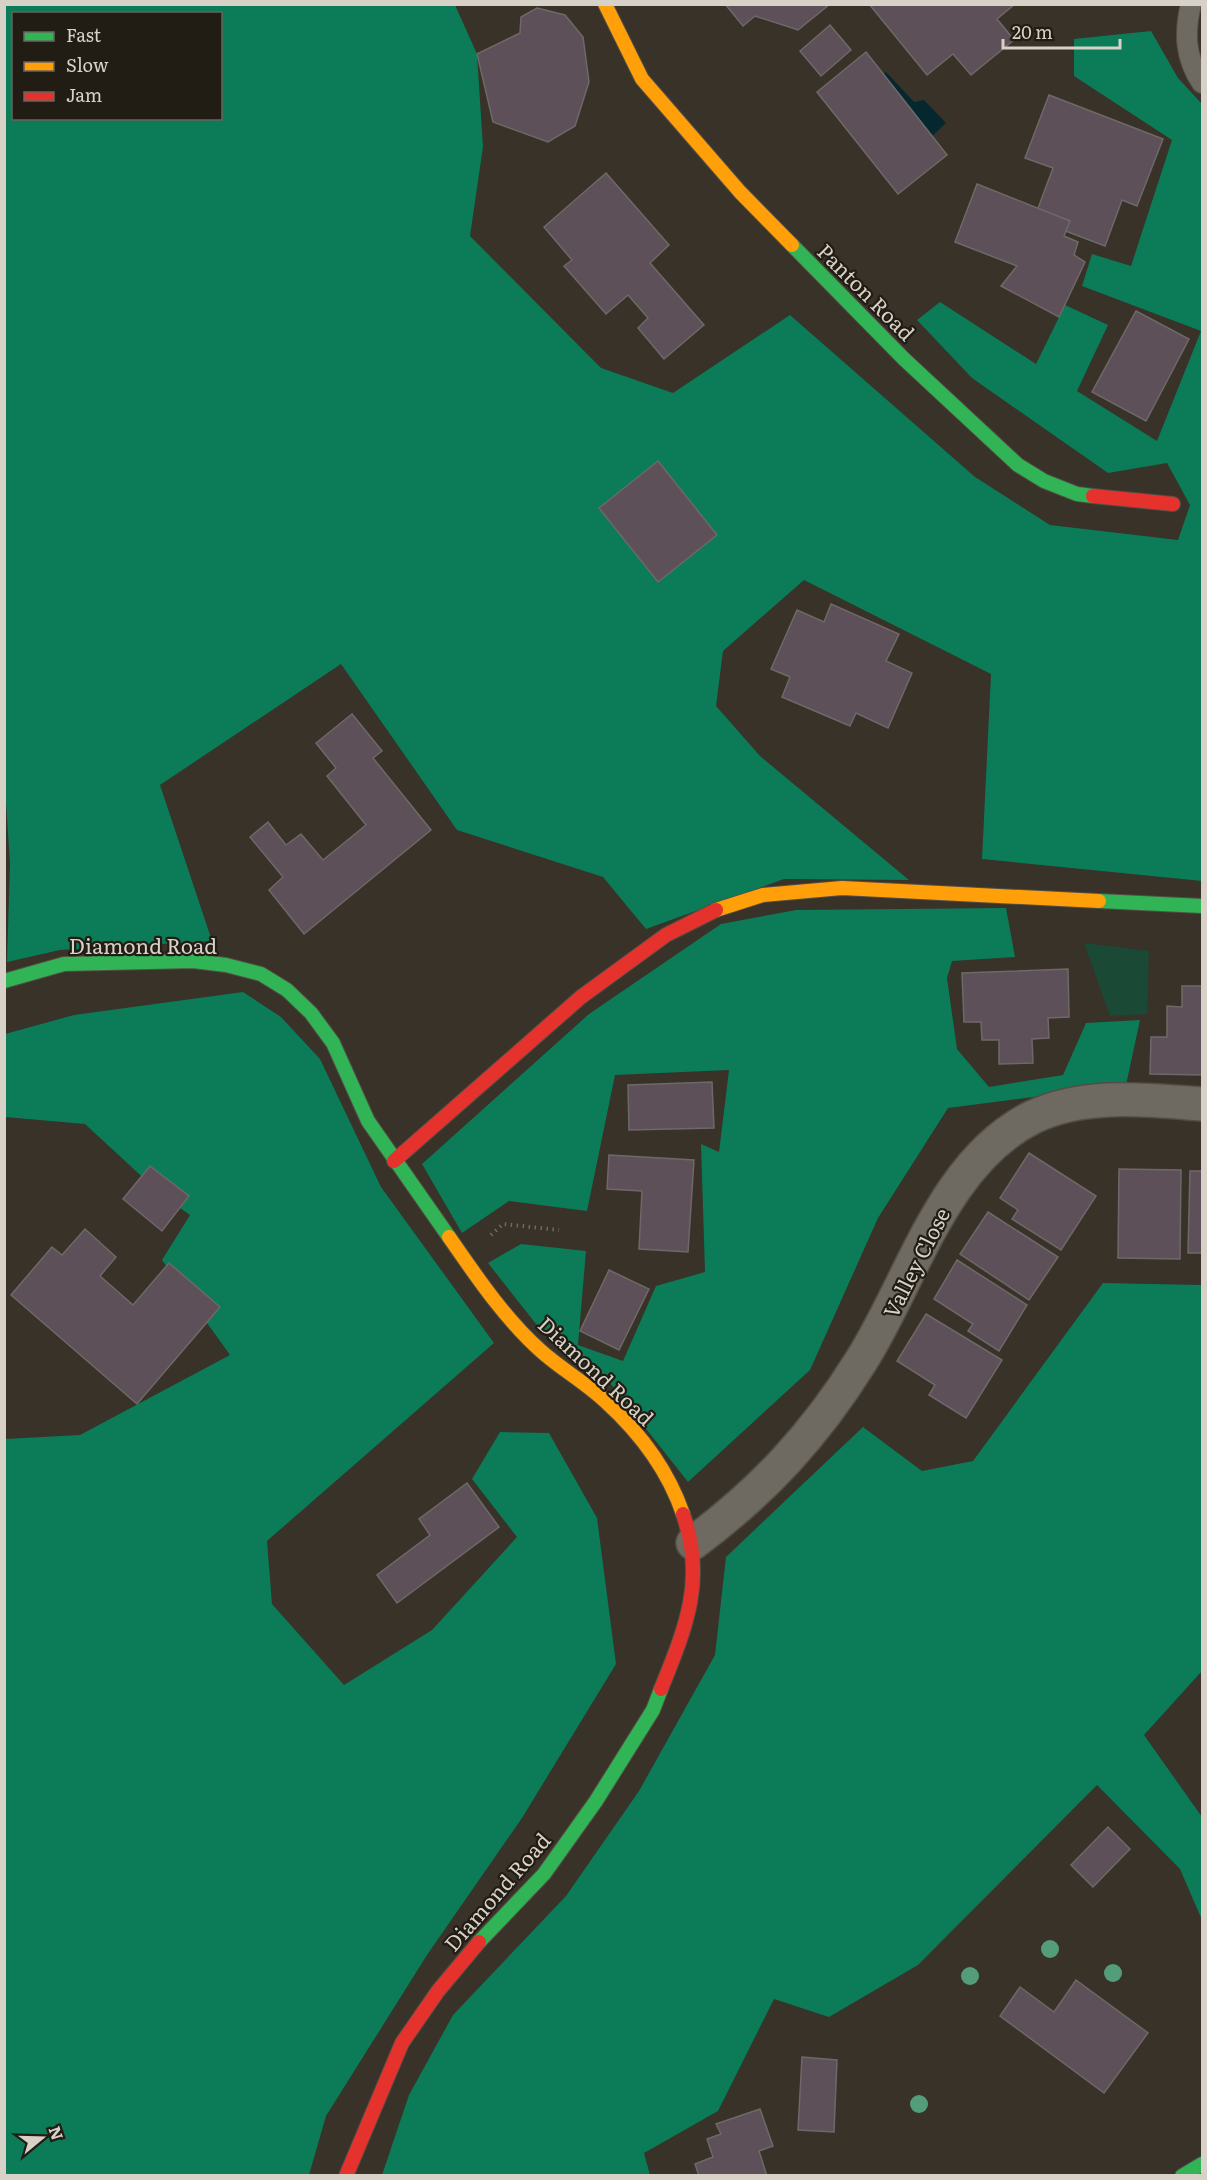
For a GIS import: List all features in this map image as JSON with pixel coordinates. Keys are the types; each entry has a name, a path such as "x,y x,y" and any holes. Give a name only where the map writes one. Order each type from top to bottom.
{"street":[{"name":"Panton Road","path":"605,4 642,79 740,192 904,359 1018,465 1044,481 1077,494 1173,504"},
{"path":"394,1161 581,997 656,942 710,912 763,895 842,888 1203,906"},
{"name":"Diamond Road","path":"4,981 64,964 193,961 226,965 261,974 287,990 311,1013 333,1043 368,1121 464,1259 540,1350 605,1401 638,1435 673,1485 693,1543 693,1596 680,1643 653,1710 596,1801 544,1874 480,1941 438,1991 402,2043 346,2175"},
{"name":"Valley Close","path":"693,1543 743,1505 811,1433 882,1327 946,1200 962,1177 993,1143 1033,1117 1068,1104 1110,1100 1203,1104"},
{"path":"1182,2175 1203,2164"}],"lane":[{"path":"1191,4 1186,25 1187,49 1203,83"}],"path":[{"path":"464,1259 503,1224 559,1230"}],"green space":[{"path":"4,5 455,5 477,54 483,147 470,236 601,368 673,393 790,315 975,477 1050,525 1178,540 1190,505 1167,463 1108,473 972,378 917,320 940,302 1036,364 1065,305 1108,325 1077,391 1157,441 1201,331 1082,286 1092,254 1131,266 1172,140 1074,76 1074,39 1151,31 1178,78 1202,104 1202,881 982,859 991,674 804,580 723,651 716,706 760,756 909,880 784,879 646,929 603,877 457,830 341,664 160,785 212,941 60,950 7,962 10,864 4,771"},
{"path":"1006,908 1015,957 952,961 947,978 957,1049 989,1087 1063,1075 1086,1023 1140,1020 1126,1085 948,1108 878,1218 810,1370 688,1482 602,1373 540,1329 488,1263 521,1244 586,1251 578,1345 623,1361 656,1286 705,1272 701,1144 719,1152 729,1070 615,1075 587,1211 509,1201 462,1233 422,1164 589,1014 721,924 796,910"},
{"path":"1084,943 1149,951 1147,1014 1110,1016"},
{"path":"243,992 281,1017 320,1059 381,1187 494,1343 267,1541 272,1604 344,1685 432,1630 517,1537 472,1479 500,1432 549,1433 597,1518 616,1664 522,1818 427,1955 326,2116 309,2175 5,2176 5,1439 80,1435 230,1355 162,1260 190,1215 164,1197 85,1124 5,1117 5,1034 74,1015"},
{"path":"1103,1283 1202,1285 1202,1671 1144,1735 1202,1817 1202,1920 1180,1869 1097,1785 918,1965 829,2017 774,1999 718,2111 644,2153 650,2175 382,2175 409,2095 453,2015 566,1896 639,1791 715,1655 726,1557 863,1427 922,1471 973,1461"}],"water":[{"path":"886,72 914,102 924,100 946,123 928,140 874,83"}],"building":[{"path":"725,4 830,4 798,30 755,16 743,26"},
{"path":"869,4 1015,4 997,19 1014,40 971,75 953,54 927,75"},
{"path":"537,8 565,15 583,37 589,82 575,126 548,142 493,122 477,54 520,33 521,17"},
{"path":"830,25 851,50 821,76 800,51"},
{"path":"866,52 947,155 898,194 817,92"},
{"path":"1049,95 1163,139 1137,206 1122,200 1105,246 1034,219 1053,168 1025,158"},
{"path":"606,173 669,245 650,263 704,325 664,359 638,328 648,318 628,295 606,314 564,266 572,260 544,227"},
{"path":"977,184 1070,221 1064,236 1078,242 1074,255 1085,262 1059,317 1001,286 1017,266 955,242"},
{"path":"1136,311 1189,339 1146,421 1092,392"},
{"path":"658,461 717,535 658,582 599,508"},
{"path":"831,604 899,634 886,661 912,673 888,728 856,713 850,726 782,697 790,677 771,669 797,610 824,622"},
{"path":"352,714 382,751 373,758 431,830 304,934 269,890 283,877 250,837 268,822 286,845 301,834 323,860 366,825 327,776 336,768 316,743"},
{"path":"1068,969 1069,1017 1048,1018 1049,1038 1032,1039 1033,1063 999,1064 999,1040 982,1040 981,1022 964,1022 962,973"},
{"path":"1182,986 1202,986 1202,1075 1150,1074 1151,1037 1167,1037 1167,1006 1182,1007"},
{"path":"712,1082 714,1128 629,1130 628,1085"},
{"path":"1029,1153 1096,1196 1061,1250 1012,1219 1018,1210 1000,1198"},
{"path":"609,1155 694,1160 688,1252 639,1249 642,1191 607,1189"},
{"path":"150,1166 189,1196 162,1231 123,1199"},
{"path":"1119,1169 1181,1170 1180,1259 1118,1258"},
{"path":"1190,1171 1202,1171 1202,1253 1188,1253"},
{"path":"988,1212 1058,1257 1029,1300 960,1254"},
{"path":"85,1229 116,1257 100,1276 133,1305 169,1263 220,1307 137,1404 11,1295 52,1247 62,1255"},
{"path":"957,1260 1027,1305 999,1351 968,1331 973,1324 934,1299"},
{"path":"609,1270 649,1289 619,1350 580,1331"},
{"path":"926,1314 1002,1360 966,1418 929,1395 935,1385 897,1361"},
{"path":"467,1483 499,1527 397,1603 377,1575 430,1535 419,1519"},
{"path":"1108,1827 1130,1849 1093,1887 1071,1865"},
{"path":"1076,1980 1148,2033 1104,2093 1000,2016 1020,1987 1054,2012"},
{"path":"802,2057 837,2060 834,2132 798,2130"},
{"path":"760,2109 773,2146 759,2151 767,2176 699,2176 695,2164 713,2157 707,2139 721,2134 716,2124"}],"traffic: fast":[{"path":"792,245 904,359 1018,465 1044,481 1077,494 1093,496"},
{"path":"1099,901 1202,906"},
{"path":"4,981 64,964 193,961 226,965 261,974 287,990 311,1013 333,1043 368,1121 449,1237"},
{"path":"479,1942 544,1874 596,1801 653,1710 661,1689"},
{"path":"1182,2176 1202,2164"}],"traffic: slow":[{"path":"605,4 642,79 740,192 792,245"},
{"path":"716,910 763,895 842,888 1099,901"},
{"path":"449,1237 492,1297 528,1339 598,1395 641,1439 661,1467 683,1514"}],"traffic: jam":[{"path":"1093,496 1173,504"},
{"path":"394,1161 581,997 666,935 716,910"},
{"path":"661,1689 685,1624 693,1582 690,1538 683,1514"},
{"path":"346,2176 402,2043 438,1991 479,1942"}]}
